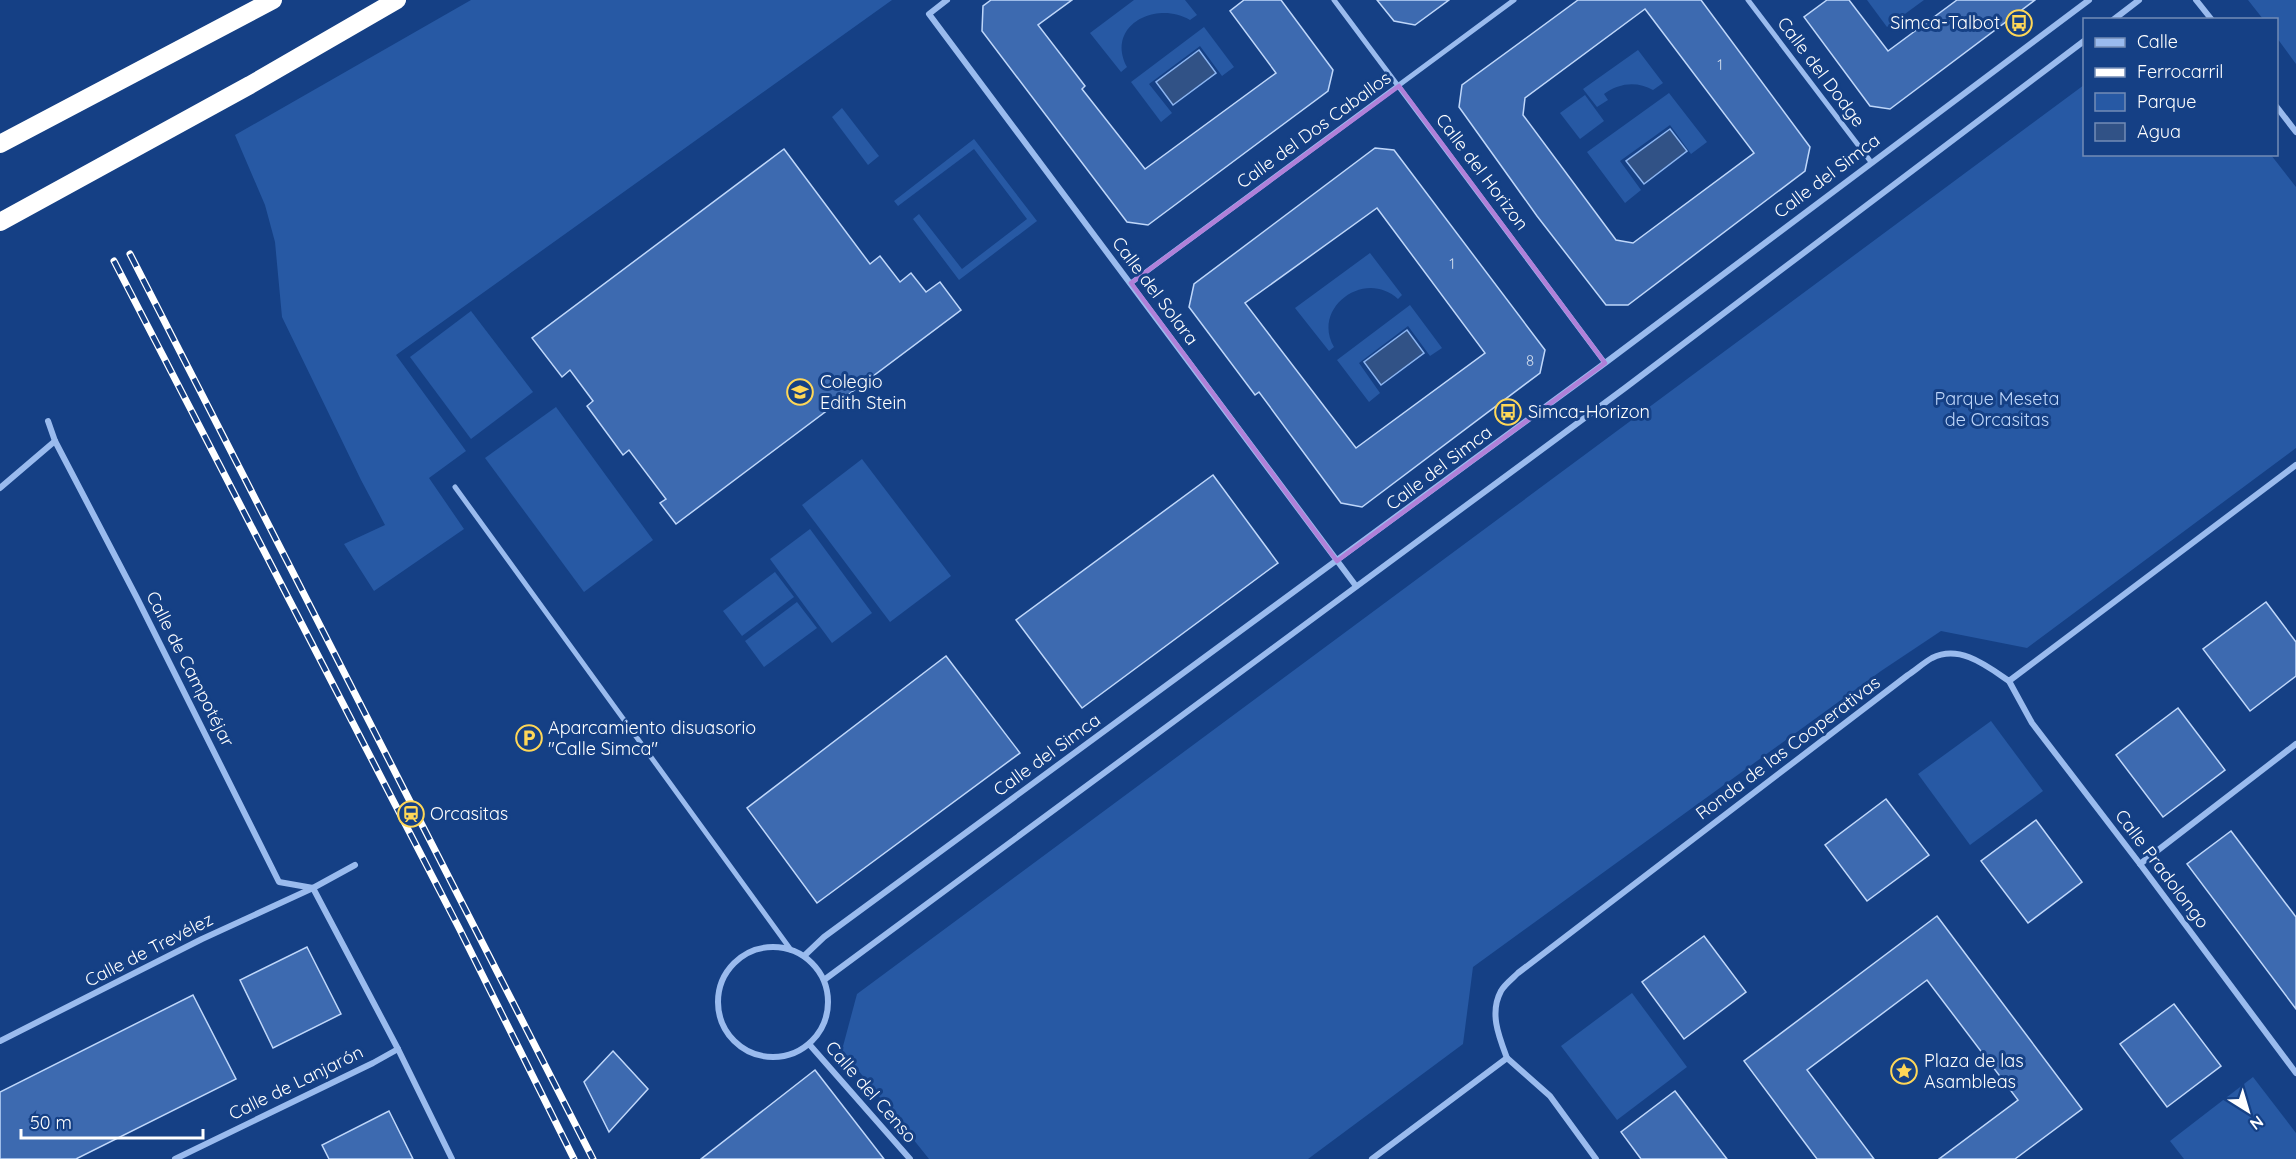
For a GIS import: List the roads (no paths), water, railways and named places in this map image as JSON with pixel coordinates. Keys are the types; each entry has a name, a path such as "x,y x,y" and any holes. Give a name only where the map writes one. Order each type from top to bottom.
{"highway":[{"path":"0,144 273,0"},
{"path":"0,222 250,85 397,0"}],"street":[{"name":"Calle del Solara","path":"947,0 929,14 1356,586"},
{"name":"Calle del Horizon","path":"1334,0 1605,363"},
{"name":"Calle del Dos Caballos","path":"1131,283 1514,0"},
{"name":"Calle del Dodge","path":"1748,0 1871,162"},
{"name":"Calle del Simca","path":"804,956 824,937 1605,363 2088,0"},
{"path":"2116,18 2139,0"},
{"path":"2196,0 2210,18"},
{"path":"824,980 1625,388 2083,43"},
{"path":"2278,107 2296,132"},
{"name":"Calle de Campotéjar","path":"48,421 55,441 137,598 279,882 312,888"},
{"path":"0,488 55,441"},
{"path":"2009,681 2296,465"},
{"path":"455,487 791,950"},
{"name":"Ronda de las Cooperativas","path":"1507,1058 1495,1027 1496,1010 1501,991 1518,973 1908,675 1933,657 1959,653 1979,661 2009,681"},
{"name":"Calle Pradolongo","path":"2009,681 2032,723 2296,1073"},
{"path":"2140,864 2296,744"},
{"path":"355,865 312,888 398,1049 452,1159"},
{"name":"Calle de Trevélez","path":"0,1041 202,939 312,888"},
{"path":"776,946 804,956 816,966 824,980 829,1003 824,1026 809,1044 792,1054 773,1057 753,1054 736,1044 724,1029 718,1006 721,984 733,964 745,954 760,948 776,946"},
{"name":"Calle del Censo","path":"809,1044 910,1159"},
{"name":"Calle de Lanjarón","path":"175,1159 398,1049"},
{"path":"1372,1159 1507,1058 1550,1096 1596,1159"}],"water":[{"path":"1199,50 1216,73 1173,105 1156,82"},
{"path":"1670,129 1687,151 1644,184 1626,161"},
{"path":"1407,330 1424,353 1381,385 1364,362"}],"railway":[{"path":"130,254 593,1159"},
{"path":"114,261 459,928 574,1159"}],"place":[{"name":"Simca-Talbot","path":"2019,23"},
{"name":"Colegio Edith Stein","path":"800,392"},
{"name":"Simca-Horizon","path":"1508,412"},
{"name":"Aparcamiento disuasorio \"Calle Simca\"","path":"529,738"},
{"name":"Orcasitas","path":"411,814"},
{"name":"Plaza de las Asambleas","path":"1904,1071"}],"park label":[{"name":"Parque Meseta de Orcasitas","path":"1997,409"}]}
